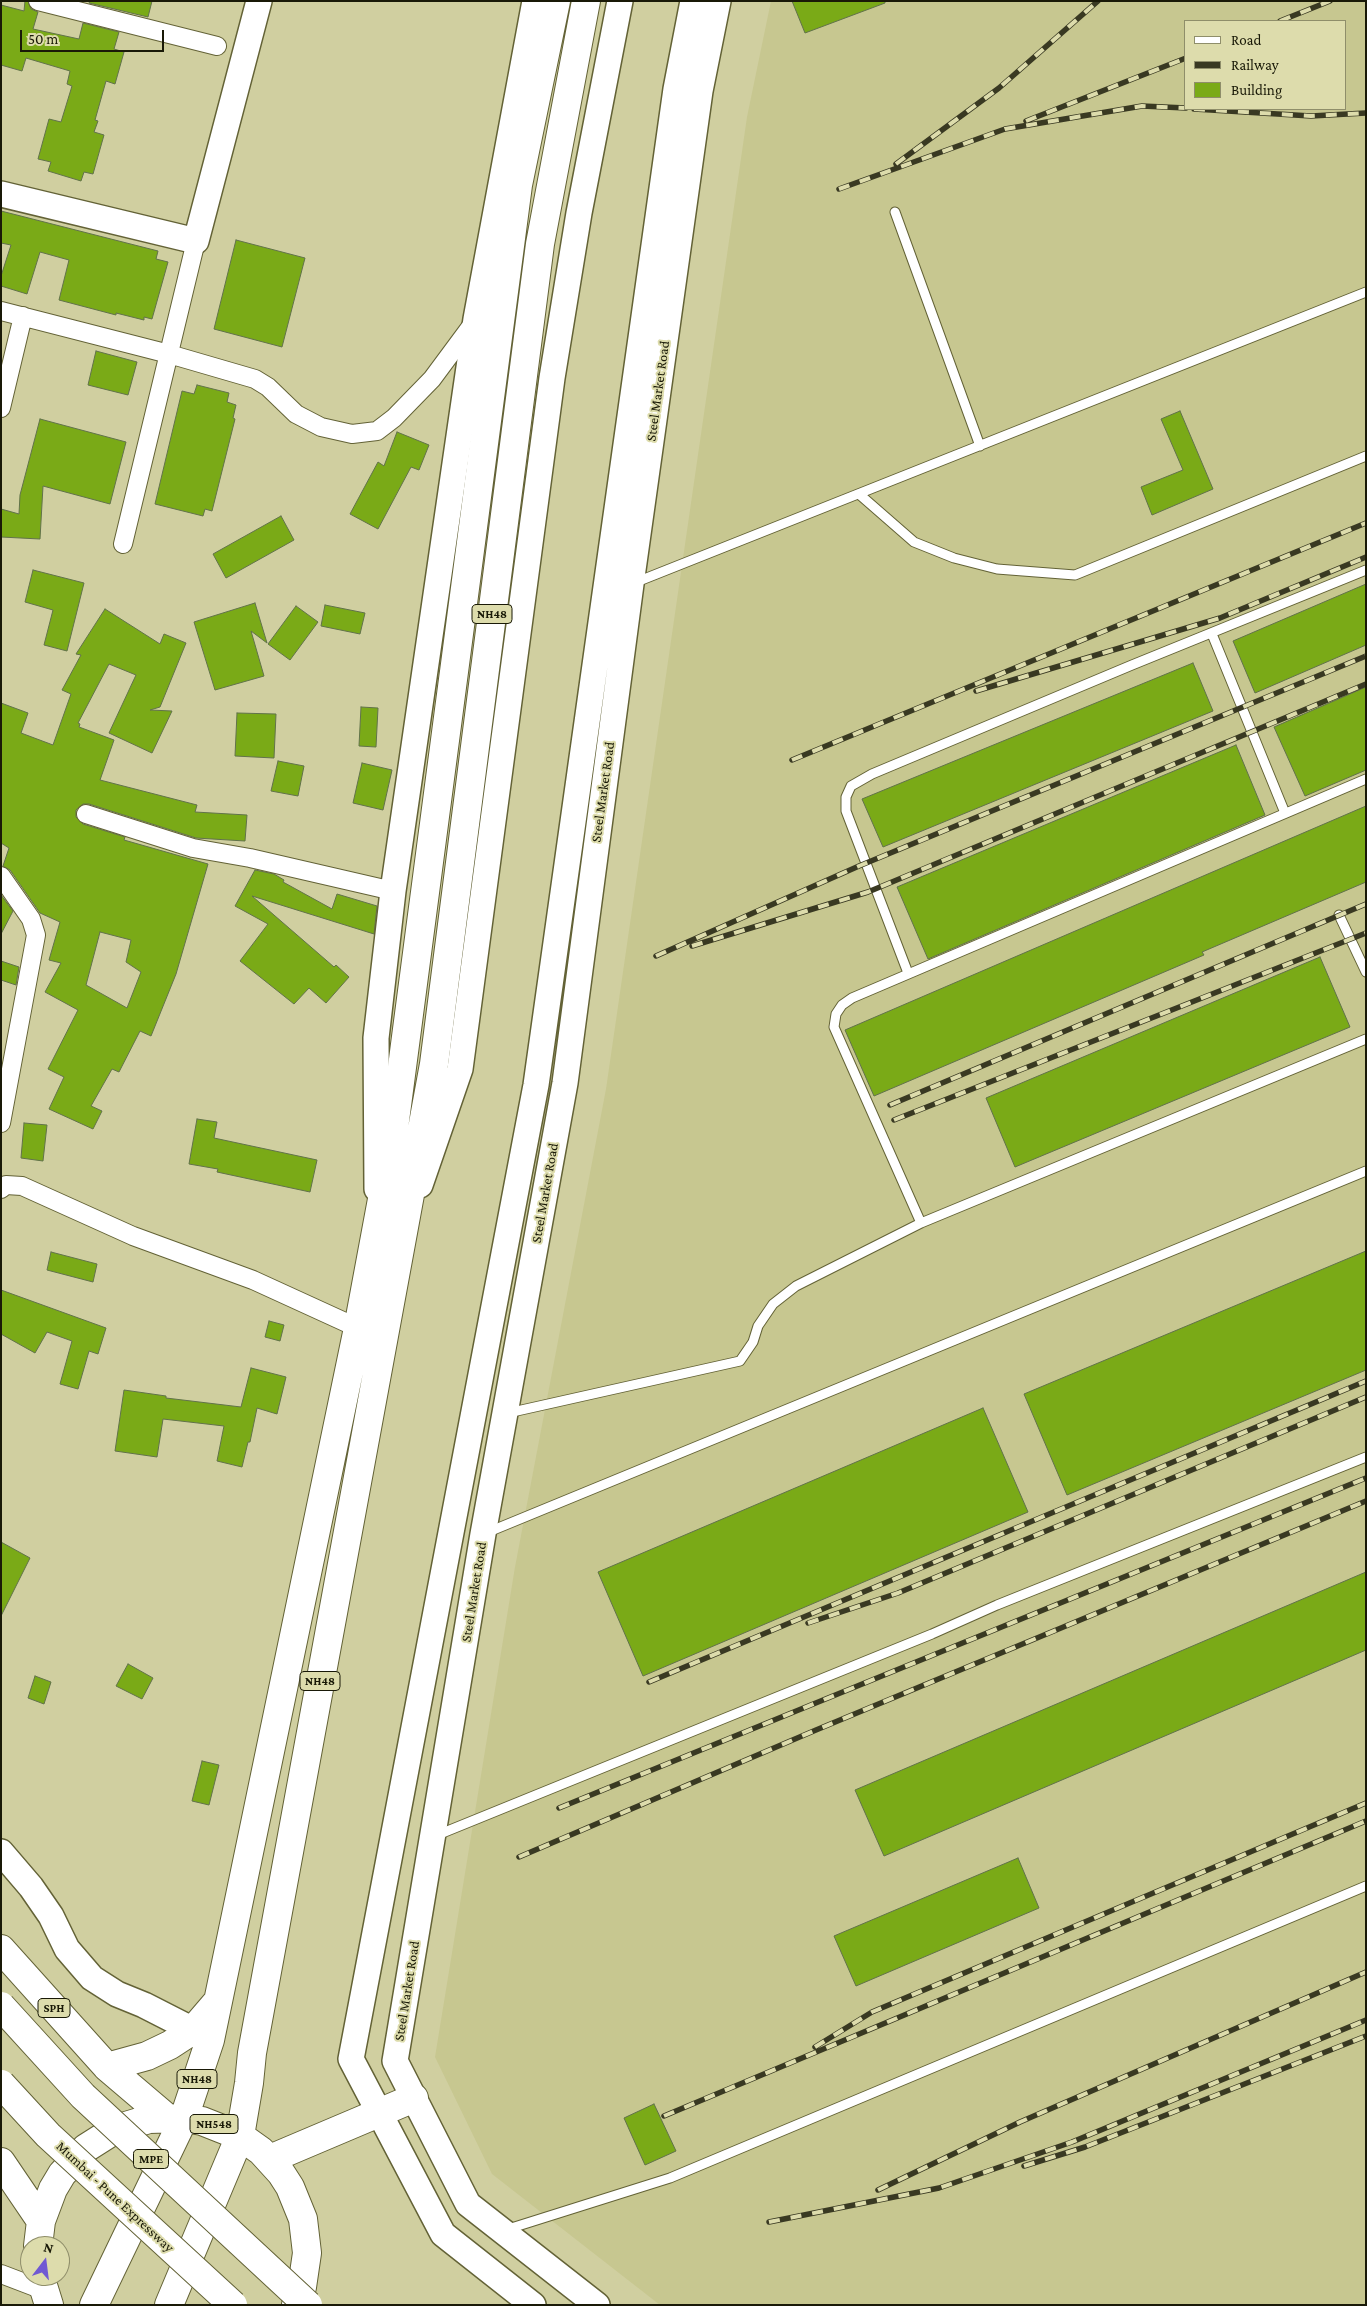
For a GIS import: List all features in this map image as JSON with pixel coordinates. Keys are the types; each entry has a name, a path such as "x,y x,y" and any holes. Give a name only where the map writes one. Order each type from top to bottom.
{"highway":[{"name":"NH48","path":"240,2136 252,2052 391,1225 391,1151 518,184 556,1"},
{"name":"NH48","path":"176,2118 210,2040 358,1328 391,1225 434,1064 540,244 586,1"},
{"name":"SPH","path":"1,1949 107,2067 176,2118"},
{"path":"107,2067 147,2056 170,2045 193,2030 218,2001"},
{"name":"MPE","path":"1,2006 83,2096 308,2305"},
{"name":"Mumbai - Pune Expressway","path":"1,2084 48,2135 233,2305"},
{"path":"270,2160 414,2098"},
{"path":"94,2305 176,2118"},
{"name":"NH548","path":"39,2234 53,2189 62,2174 86,2148 116,2129 149,2119 176,2118 219,2126 240,2136 270,2160 298,2202 306,2236 306,2270 296,2305"},
{"path":"169,2305 240,2136"},
{"path":"1,2162 39,2234"}],"street":[{"path":"38,1 217,46"},
{"path":"123,544 196,241 259,1"},
{"path":"391,1225 376,1038 393,891 476,319 535,1"},
{"path":"391,1225 440,1132 460,1069 553,369 581,204 620,1"},
{"name":"Steel Market Road","path":"597,2305 468,2204 395,2061 483,1534 565,1083 618,589 676,89 693,1"},
{"name":"Steel Market Road","path":"533,2305 443,2234 351,2059 536,1085 700,91 718,1"},
{"path":"1,194 196,241"},
{"path":"1,311 169,354 255,379 268,387 296,414 321,427 352,434 377,431 394,418 432,379 476,319"},
{"path":"1,408 23,316"},
{"path":"86,814 193,848 250,858 393,891"},
{"path":"1,876 31,919 36,935 1,1123"},
{"path":"1,1189 6,1185 22,1186 132,1236 277,1290 358,1328"},
{"path":"1,1852 31,1887 51,1916 67,1949 92,1978 117,1994 144,2005 193,2030"},
{"path":"1,2274 44,2290"}],"lane":[{"path":"895,212 980,446"},
{"path":"618,589 1366,292"},
{"path":"859,494 914,542 954,558 997,569 1075,575 1366,456"},
{"path":"908,974 846,811 846,797 851,786 872,774 1132,665 1366,570"},
{"path":"1212,634 1285,813"},
{"path":"921,1223 834,1027 836,1014 842,1005 852,998 1366,779"},
{"path":"1339,915 1366,972"},
{"path":"505,1414 740,1361 753,1342 758,1326 773,1304 796,1286 921,1223 1366,1039"},
{"path":"483,1534 1366,1172"},
{"path":"433,1837 932,1634 1006,1601 1366,1457"},
{"path":"502,2231 670,2178 1366,1886"}],"shaded area":[{"path":"771,1 1366,1 1366,2305 660,2305 492,2174 435,2057 515,1567 606,1089 747,117"}],"building":[{"path":"25,1 28,1 31,9 38,12 33,29 79,39 83,23 119,32 114,49 124,52 115,84 106,81 95,120 98,121 94,132 104,135 93,174 84,172 81,181 48,171 51,162 38,159 49,119 61,122 72,86 67,84 70,71 26,58 22,71 1,65 1,5 24,11"},
{"path":"90,1 152,1 148,17 89,3"},
{"path":"792,1 885,1 885,3 805,33"},
{"path":"1,211 158,251 156,259 168,262 152,319 144,317 144,320 116,313 116,315 59,300 69,260 40,252 27,294 1,286 1,276 11,245 1,243"},
{"path":"236,240 305,258 282,347 214,329"},
{"path":"96,351 137,362 128,395 88,385"},
{"path":"197,385 229,393 227,402 236,405 233,418 235,419 212,511 205,509 203,516 155,504 182,391 194,394"},
{"path":"1180,411 1213,489 1152,515 1141,487 1183,470 1161,419"},
{"path":"40,419 126,442 110,504 43,486 40,539 1,537 1,509 19,514 20,495"},
{"path":"397,432 429,445 419,470 411,467 378,529 350,514 378,462 384,466"},
{"path":"281,516 294,540 226,578 213,554"},
{"path":"33,570 84,583 67,651 44,645 53,610 25,602"},
{"path":"1366,584 1366,645 1255,693 1233,641"},
{"path":"255,603 267,643 251,631 264,676 215,690 194,622"},
{"path":"325,605 365,613 360,634 321,626"},
{"path":"296,606 318,622 290,660 268,644"},
{"path":"105,609 160,644 164,634 186,643 160,707 150,710 172,711 152,753 109,733 136,675 109,664 78,723 80,724 79,727 114,740 100,780 197,805 195,812 247,815 245,841 196,838 89,804 83,804 76,810 76,817 83,824 125,837 124,840 208,864 176,974 151,1036 140,1031 119,1072 112,1069 91,1106 102,1111 93,1129 49,1109 64,1077 48,1069 78,1010 45,992 61,963 49,960 60,922 40,913 10,870 3,866 9,848 1,843 1,703 28,713 21,733 53,745 71,694 62,690 81,655 76,654","holes":["100,932 131,940 126,962 141,972 127,1008 86,985"]},
{"path":"1193,663 1213,711 883,847 862,799"},
{"path":"1366,687 1366,770 1305,796 1274,727"},
{"path":"361,707 378,708 376,747 359,746"},
{"path":"237,713 276,714 274,758 235,756"},
{"path":"1236,745 1265,815 928,959 897,887"},
{"path":"278,761 304,766 298,796 271,791"},
{"path":"362,763 392,770 383,810 353,803"},
{"path":"1366,806 1366,882 1202,952 1204,955 874,1096 845,1030"},
{"path":"255,870 274,874 284,880 283,882 332,909 337,894 377,906 374,934 252,896 334,967 336,965 349,977 326,1003 309,988 294,1004 240,961 268,924 235,906"},
{"path":"1,895 13,911 1,934"},
{"path":"1320,957 1350,1027 1015,1167 986,1098"},
{"path":"1,961 19,967 16,985 1,980"},
{"path":"197,1119 217,1122 214,1138 317,1160 310,1192 217,1172 218,1169 189,1164"},
{"path":"24,1123 47,1125 43,1161 21,1158"},
{"path":"1366,1251 1366,1370 1067,1495 1024,1394"},
{"path":"51,1252 97,1264 93,1282 47,1270"},
{"path":"1,1290 106,1328 98,1354 89,1351 78,1389 60,1384 72,1341 47,1332 35,1353 1,1334"},
{"path":"269,1321 284,1325 280,1341 265,1337"},
{"path":"251,1368 286,1377 277,1414 257,1408 250,1442 248,1442 242,1467 217,1461 224,1426 163,1419 157,1457 115,1451 124,1390 166,1396 166,1398 241,1407"},
{"path":"983,1408 1028,1512 643,1676 598,1572"},
{"path":"1,1542 30,1558 1,1616"},
{"path":"1366,1572 1366,1650 884,1856 855,1790"},
{"path":"128,1664 153,1678 142,1699 116,1686"},
{"path":"35,1676 51,1682 44,1704 28,1698"},
{"path":"202,1761 219,1765 209,1805 192,1801"},
{"path":"1018,1858 1039,1908 856,1986 834,1936"},
{"path":"654,2104 676,2151 645,2165 624,2118"}],"railway":[{"path":"896,164 999,88 1098,1"},
{"path":"1282,20 1330,1"},
{"path":"1026,121 1184,59"},
{"path":"839,189 1005,129 1142,106 1184,108"},
{"path":"1211,110 1311,116 1366,113"},
{"path":"792,760 1366,523"},
{"path":"976,691 1220,618 1366,557"},
{"path":"656,956 859,866 1366,656"},
{"path":"692,946 868,892 1366,684"},
{"path":"890,1105 1366,904"},
{"path":"894,1120 1366,933"},
{"path":"649,1682 1366,1381"},
{"path":"808,1623 898,1593 1366,1397"},
{"path":"559,1808 1366,1478"},
{"path":"519,1857 816,1730 1366,1501"},
{"path":"815,2047 872,2012 1366,1803"},
{"path":"664,2116 1366,1821"},
{"path":"878,2190 1020,2122 1366,1972"},
{"path":"769,2222 939,2188 1072,2142 1366,2020"},
{"path":"1024,2166 1085,2147 1366,2036"}]}
